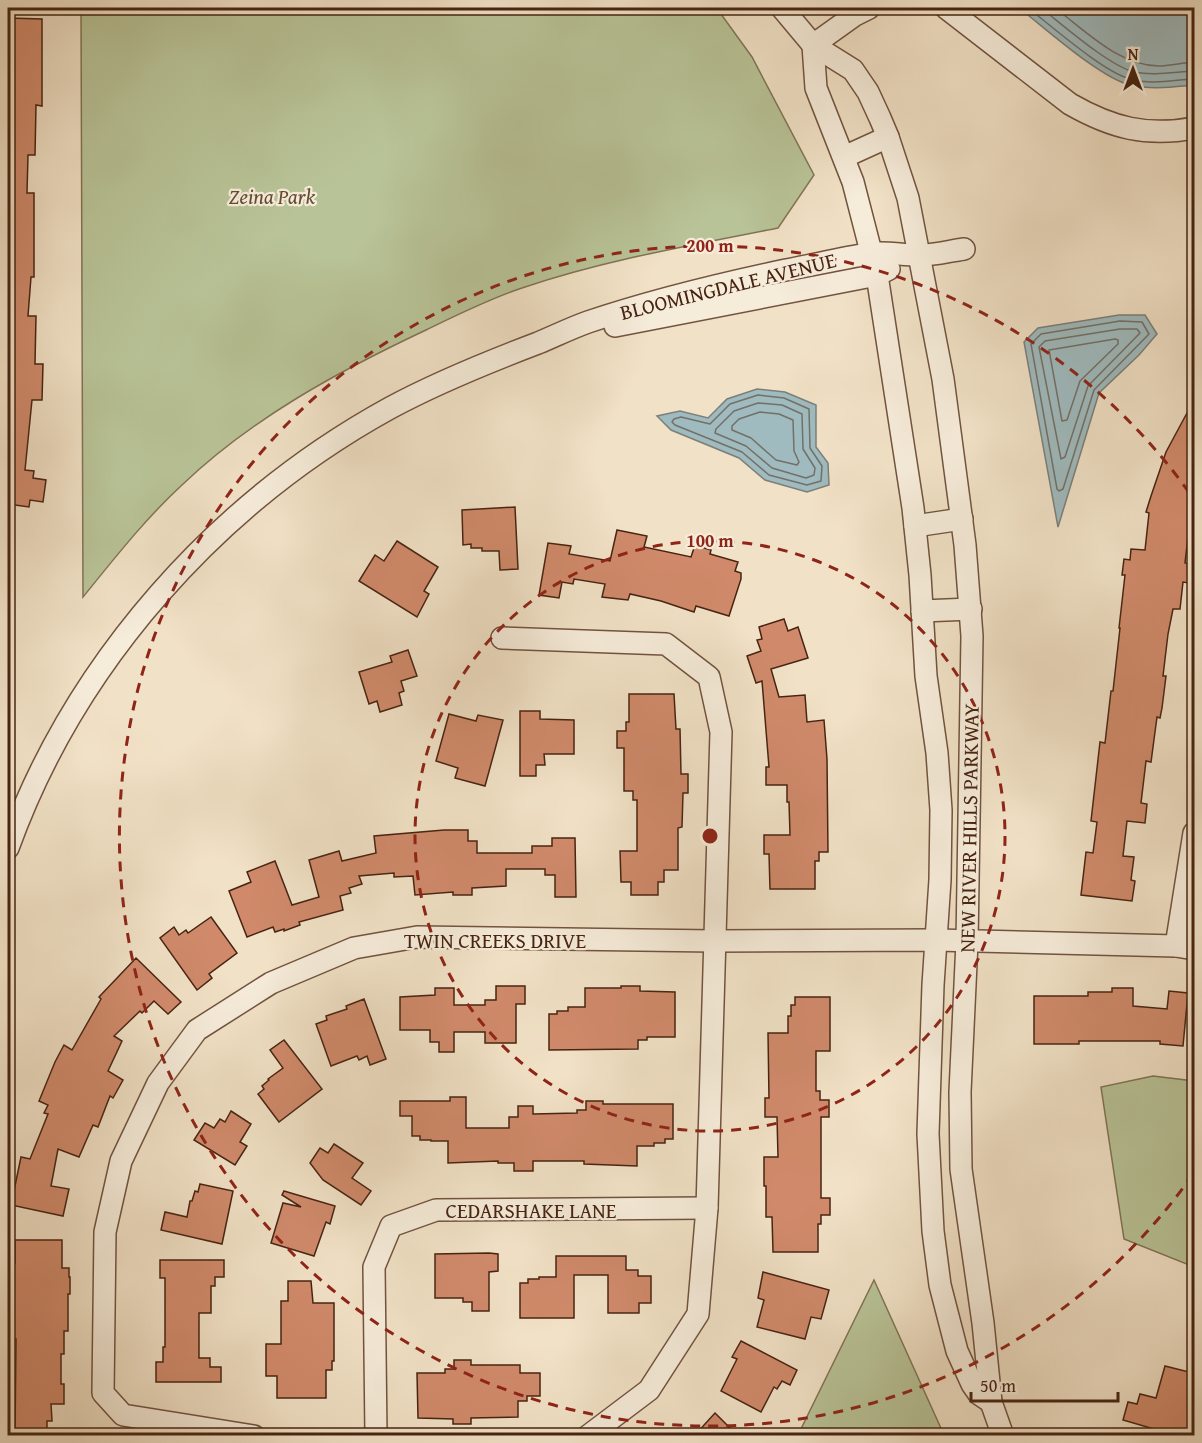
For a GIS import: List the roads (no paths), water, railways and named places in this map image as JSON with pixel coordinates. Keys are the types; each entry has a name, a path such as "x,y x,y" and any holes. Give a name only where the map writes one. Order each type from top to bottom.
{"street":[{"name":"NEW RIVER HILLS PARKWAY","path":"782,8 813,45 853,70 868,92 888,137 908,198 943,379 962,519 972,636 967,942 960,1092 961,1169 991,1402 1003,1436"},
{"path":"813,45 855,15 869,8"},
{"path":"946,8 1070,104 1087,113 1104,121 1136,130 1175,132 1194,128"},
{"name":"NEW RIVER HILLS PARKWAY","path":"813,45 816,88 844,157 861,208 877,275 915,526 926,676 940,782 940,880 928,1134 934,1242 940,1285 957,1351 972,1384 979,1394 991,1402"},
{"path":"844,157 888,137"},
{"name":"BLOOMINGDALE AVENUE","path":"8,848 38,776 64,728 91,683 152,603 225,527 277,482 361,425 450,378 586,323 696,291 872,253 920,256 964,249"},
{"name":"BLOOMINGDALE AVENUE","path":"541,342 877,275 920,256"},
{"path":"915,526 962,519"},
{"path":"922,612 970,609"},
{"path":"502,638 666,644 709,678 721,732 707,1208 698,1314 649,1390 588,1436"},
{"path":"1185,948 1194,832"},
{"name":"TWIN CREEKS DRIVE","path":"254,1436 123,1415 103,1393 105,1232 121,1161 158,1083 197,1030 271,983 354,948 417,937 715,941 936,940 1185,948"},
{"name":"CEDARSHAKE LANE","path":"376,1436 374,1267 391,1226 436,1210 707,1208"}],"water":[{"path":"1019,8 1194,8 1194,85 1146,87 1130,85 1118,80 1088,63"},
{"path":"1119,315 1145,315 1157,334 1139,355 1099,393 1058,527 1024,342 1038,328"},
{"path":"757,389 785,392 816,405 816,447 828,463 829,485 807,492 765,480 739,458 671,430 657,416 680,411 708,418 727,399"}],"park label":[{"name":"Zeina Park","path":"272,196"}]}
